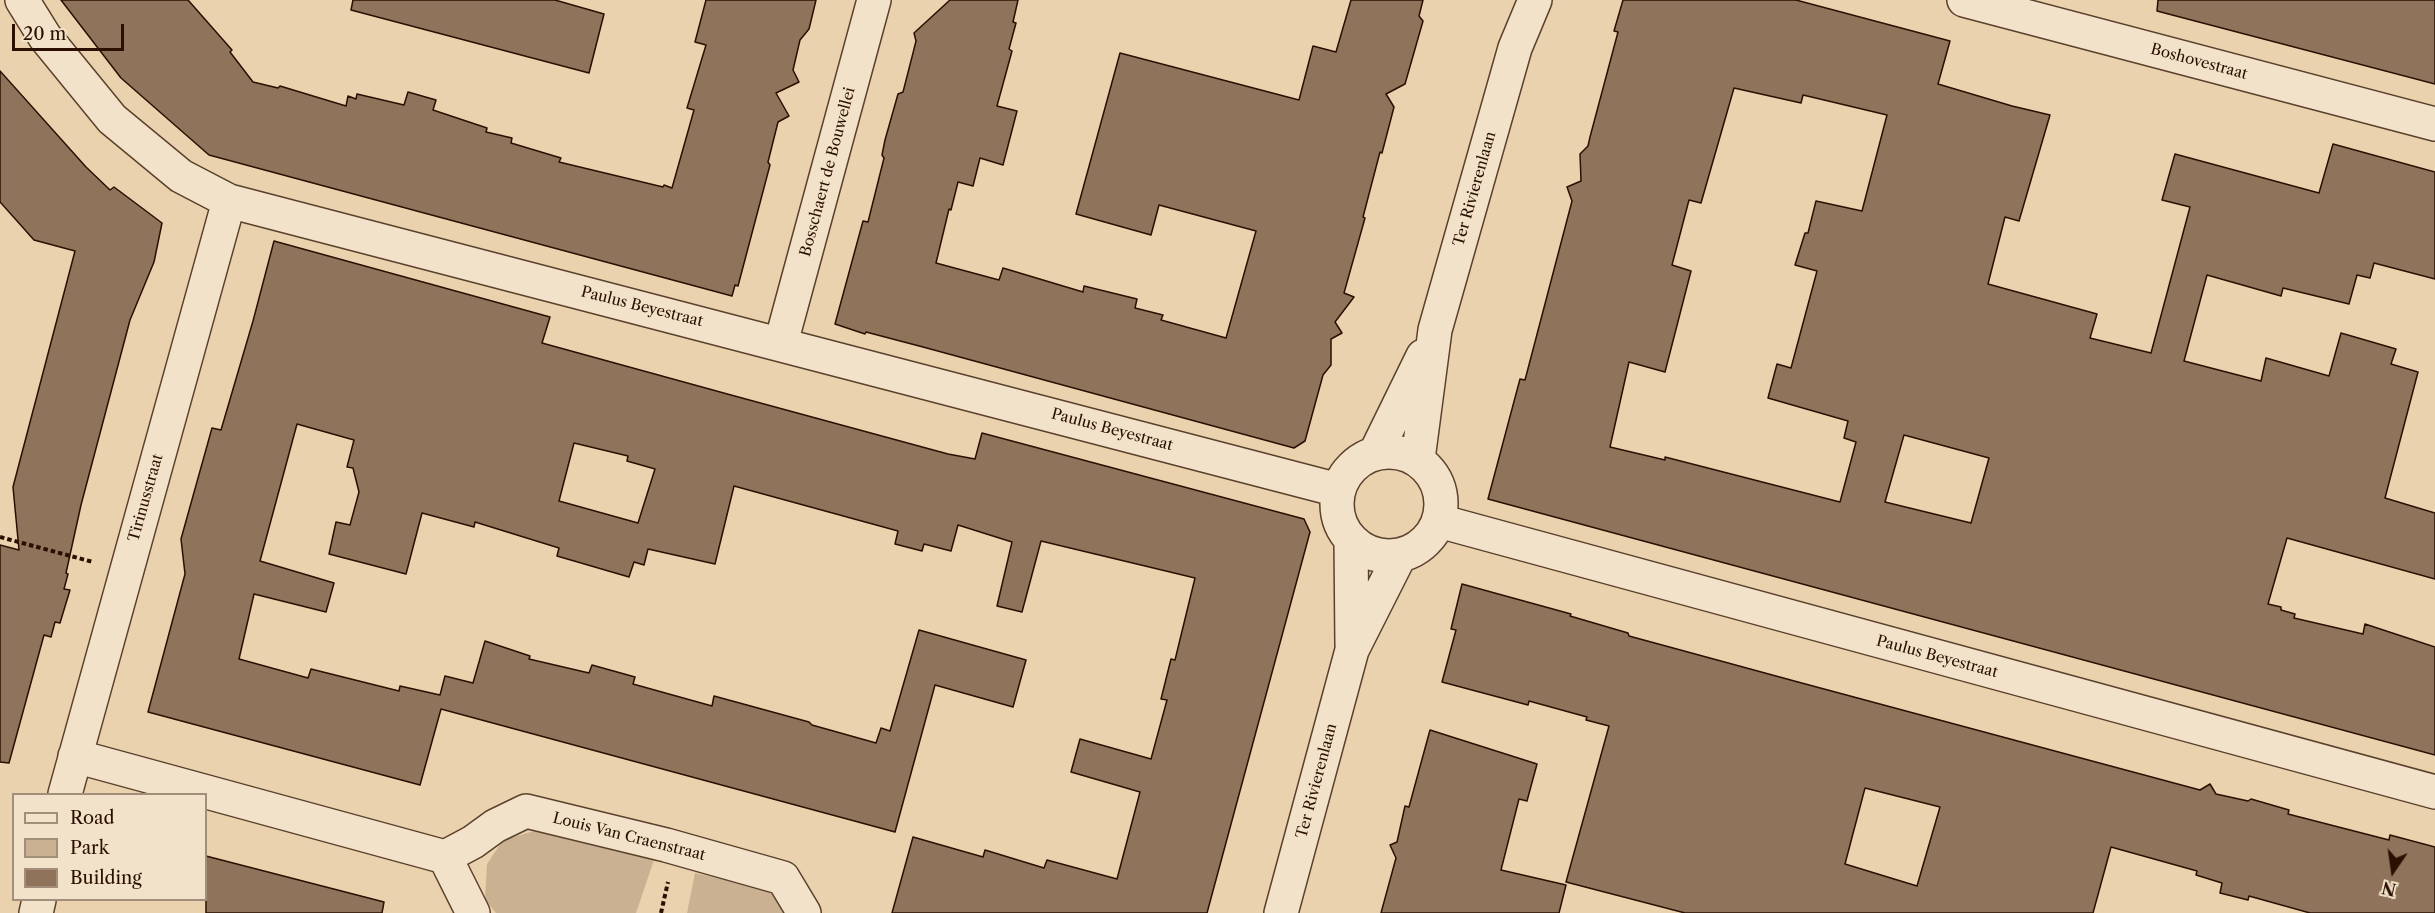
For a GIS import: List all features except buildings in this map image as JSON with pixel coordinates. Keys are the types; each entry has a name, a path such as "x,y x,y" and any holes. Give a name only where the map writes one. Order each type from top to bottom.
{"street":[{"name":"Paulus Beyestraat","path":"22,0 45,37 112,119 181,176 229,201 1338,490"},
{"name":"Bosschaert de Bouwellei","path":"781,343 874,0"},
{"name":"Ter Rivierenlaan","path":"1514,0 1515,48"},
{"name":"Ter Rivierenlaan","path":"1418,459 1435,330 1515,48 1535,0"},
{"name":"Boshovestraat","path":"1964,0 2435,124"},
{"name":"Tirinusstraat","path":"66,793 229,201"},
{"name":"Ter Rivierenlaan","path":"1376,452 1435,330"},
{"path":"1376,452 1398,452 1418,459 1434,476 1442,498 1439,521 1424,544 1400,555 1373,554 1351,540 1338,517 1336,503 1338,490 1346,473 1359,460 1376,452"},
{"name":"Paulus Beyestraat","path":"1439,521 2435,792"},
{"name":"Ter Rivierenlaan","path":"1351,540 1352,650"},
{"name":"Ter Rivierenlaan","path":"1281,913 1352,650 1400,555"},
{"path":"75,756 445,857 473,913"},
{"name":"Louis Van Craenstraat","path":"445,857 473,842 495,826 526,811 666,845 783,878 804,913"}],"path":[{"path":"0,537 126,571"}],"green space":[{"path":"534,831 654,860 636,913 496,913 485,899 487,864 503,840"},
{"path":"695,873 759,887 792,905 792,913 687,913"}]}
